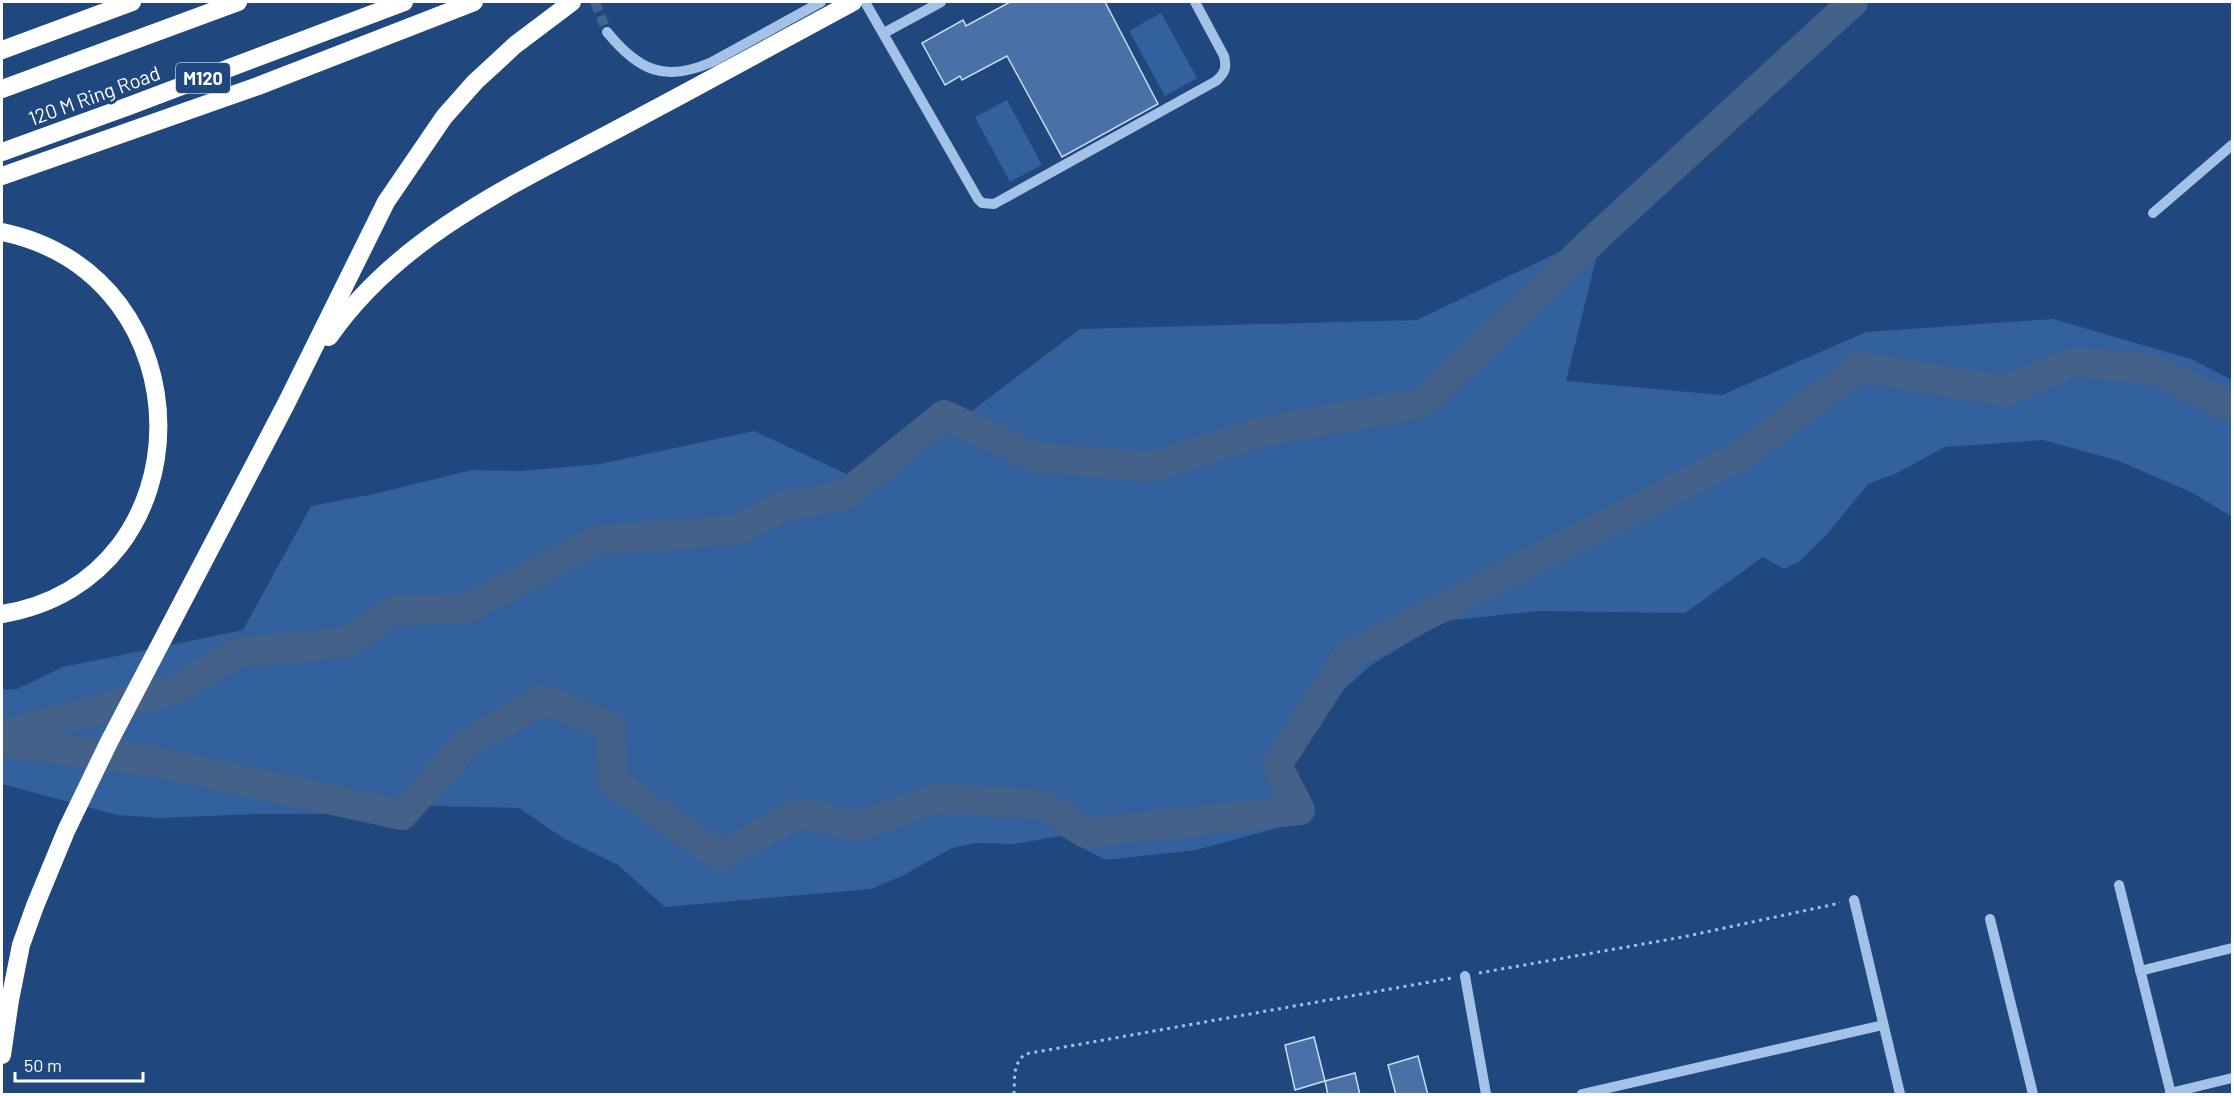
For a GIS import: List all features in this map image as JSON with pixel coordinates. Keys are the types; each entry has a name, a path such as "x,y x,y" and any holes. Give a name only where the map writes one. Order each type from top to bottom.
{"highway":[{"path":"2,50 132,2"},
{"name":"120 M Ring Road","path":"2,89 238,2"},
{"name":"120 M Ring Road","path":"2,152 404,2"},
{"path":"2,176 258,86 474,2"},
{"path":"2,1055 9,1000 21,945 86,786 286,404 386,202 444,117 475,82 515,45 572,2"},
{"path":"286,404 314,357 342,317 364,293 450,221 853,2"},
{"path":"2,232 25,238 64,256 92,276 116,300 142,343 148,360 157,395 159,429 159,445 151,480 137,515 119,544 93,572 63,593 25,610 2,614"}],"street":[{"path":"607,32 635,62 664,72 681,71 699,68 712,62 821,2"},
{"path":"865,2 978,199 982,203 994,204 1223,75 1226,66 1224,56 1195,2"},
{"path":"884,33 941,2"},
{"path":"2153,213 2232,144"},
{"path":"2119,885 2171,1094 2232,1078"},
{"path":"1854,900 1900,1095"},
{"path":"1990,919 2033,1095"},
{"path":"2140,971 2232,948"},
{"path":"1465,976 1486,1095"},
{"path":"1582,1095 1883,1025"}],"path":[{"path":"1014,1095 1015,1068 1017,1061 1025,1054 1683,937 1854,900"}],"shaded area":[{"path":"1161,13 1197,78 1165,96 1129,31"},
{"path":"1007,100 1042,165 1010,182 975,117"},
{"path":"1603,231 1566,381 1722,395 1866,332 2053,319 2191,359 2232,380 2232,517 2193,493 2119,461 2043,440 1945,447 1895,474 1868,484 1827,534 1800,561 1784,569 1763,557 1685,613 1538,611 1444,621 1371,665 1294,735 1285,826 1196,850 1106,860 1060,836 1014,844 975,843 952,848 904,875 871,889 665,907 618,865 563,838 519,808 434,806 345,814 254,814 161,818 117,815 2,784 2,690 17,689 63,667 243,630 311,506 374,494 472,470 521,471 600,464 754,431 873,486 1080,329 1417,320"}],"building":[{"path":"1010,2 1105,2 1158,104 1062,157 1007,56 962,80 960,76 945,85 922,43 963,20 966,26"},
{"path":"1314,1037 1325,1081 1295,1090 1285,1045"},
{"path":"1418,1056 1428,1095 1396,1095 1388,1065"},
{"path":"1355,1073 1360,1095 1328,1095 1325,1081"}],"waterway":[{"path":"2,735 174,690 237,653 346,642 395,610 465,609 598,540 737,530 784,506 845,495 944,415 1036,457 1152,467 1259,432 1422,403 1603,231 1853,2"},
{"path":"2,742 153,761 402,815 466,744 543,699 611,727 613,782 720,856 799,813 860,826 936,798 1045,805 1085,833 1300,810 1277,765 1348,655 1738,457 1860,367 2005,391 2073,362 2154,369 2232,407"}],"tunnel":[{"path":"595,2 607,32"}]}
